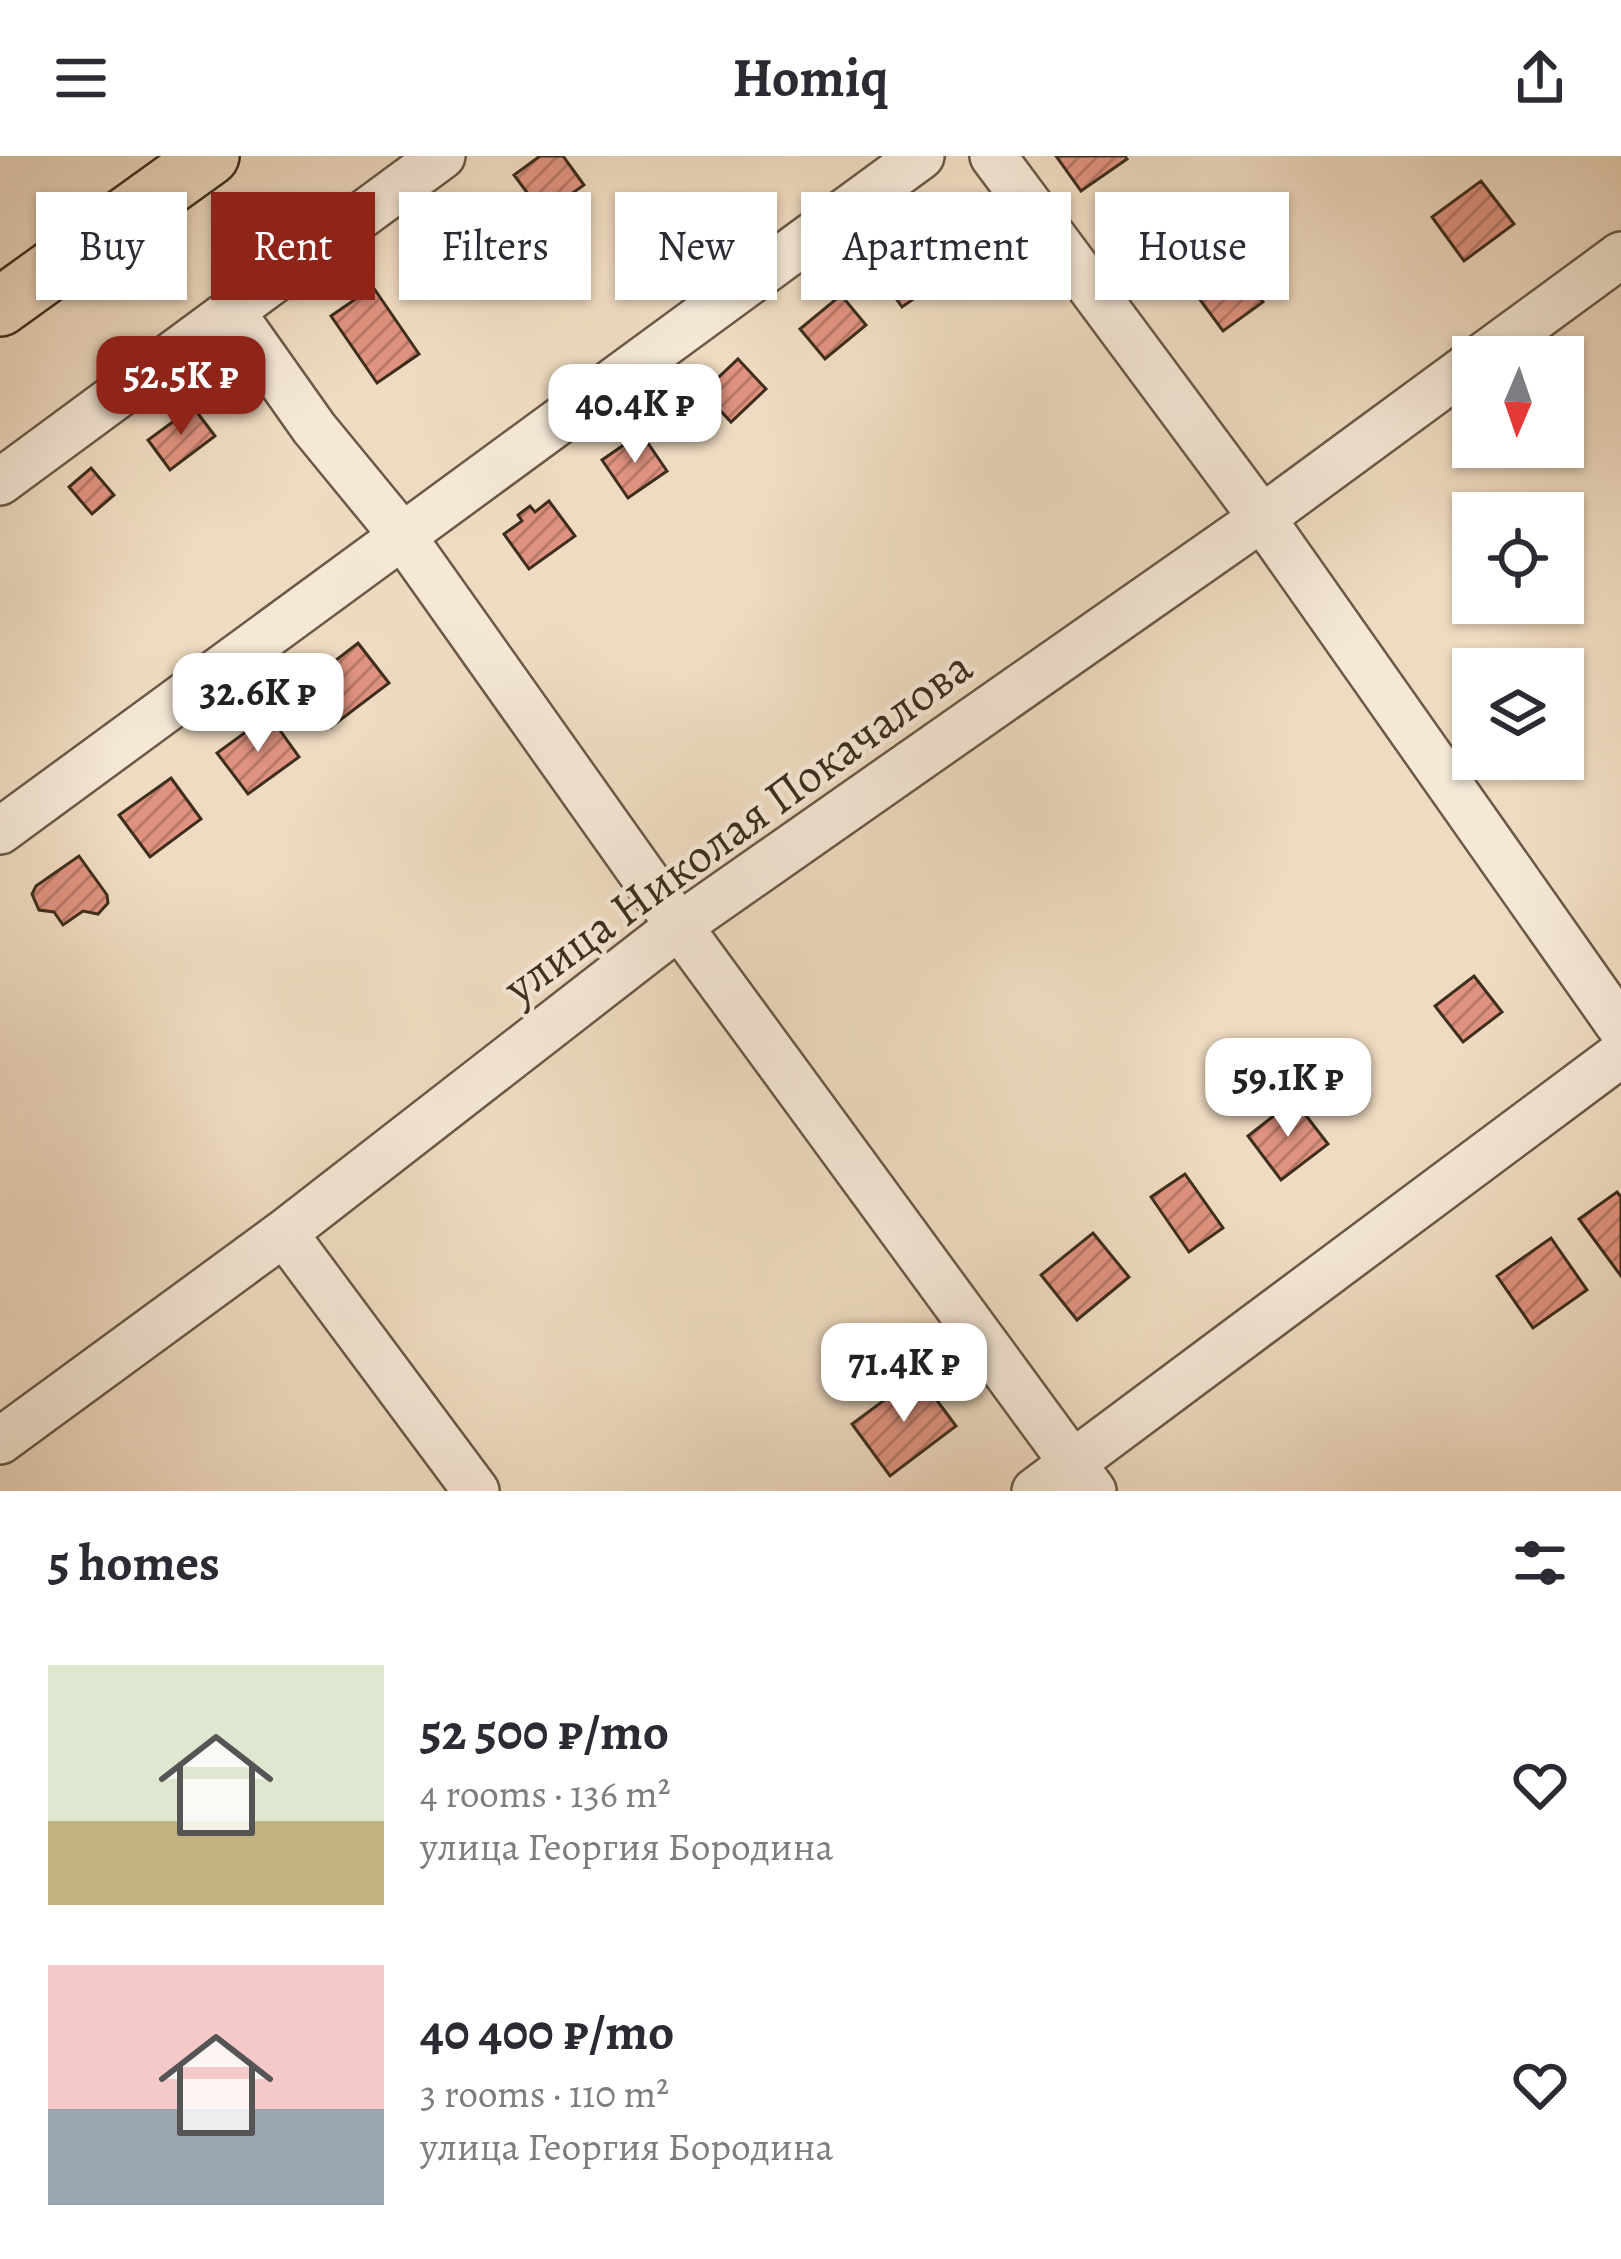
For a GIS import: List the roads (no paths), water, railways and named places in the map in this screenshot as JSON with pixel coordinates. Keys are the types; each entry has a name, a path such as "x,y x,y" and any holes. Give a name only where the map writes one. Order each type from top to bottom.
{"main road":[{"path":"0,307 210,156"}],"street":[{"path":"0,482 442,156"},
{"path":"0,832 921,156"},
{"path":"993,156 1262,518 1621,1028"},
{"path":"1510,336 1621,255"},
{"path":"232,312 314,428 401,534 679,926 1083,1477"},
{"name":"улица Николая Покачалова","path":"0,1441 284,1233 679,926 1262,518 1452,378"},
{"path":"1035,1491 1083,1477 1621,1054"},
{"path":"284,1233 476,1491"}]}
